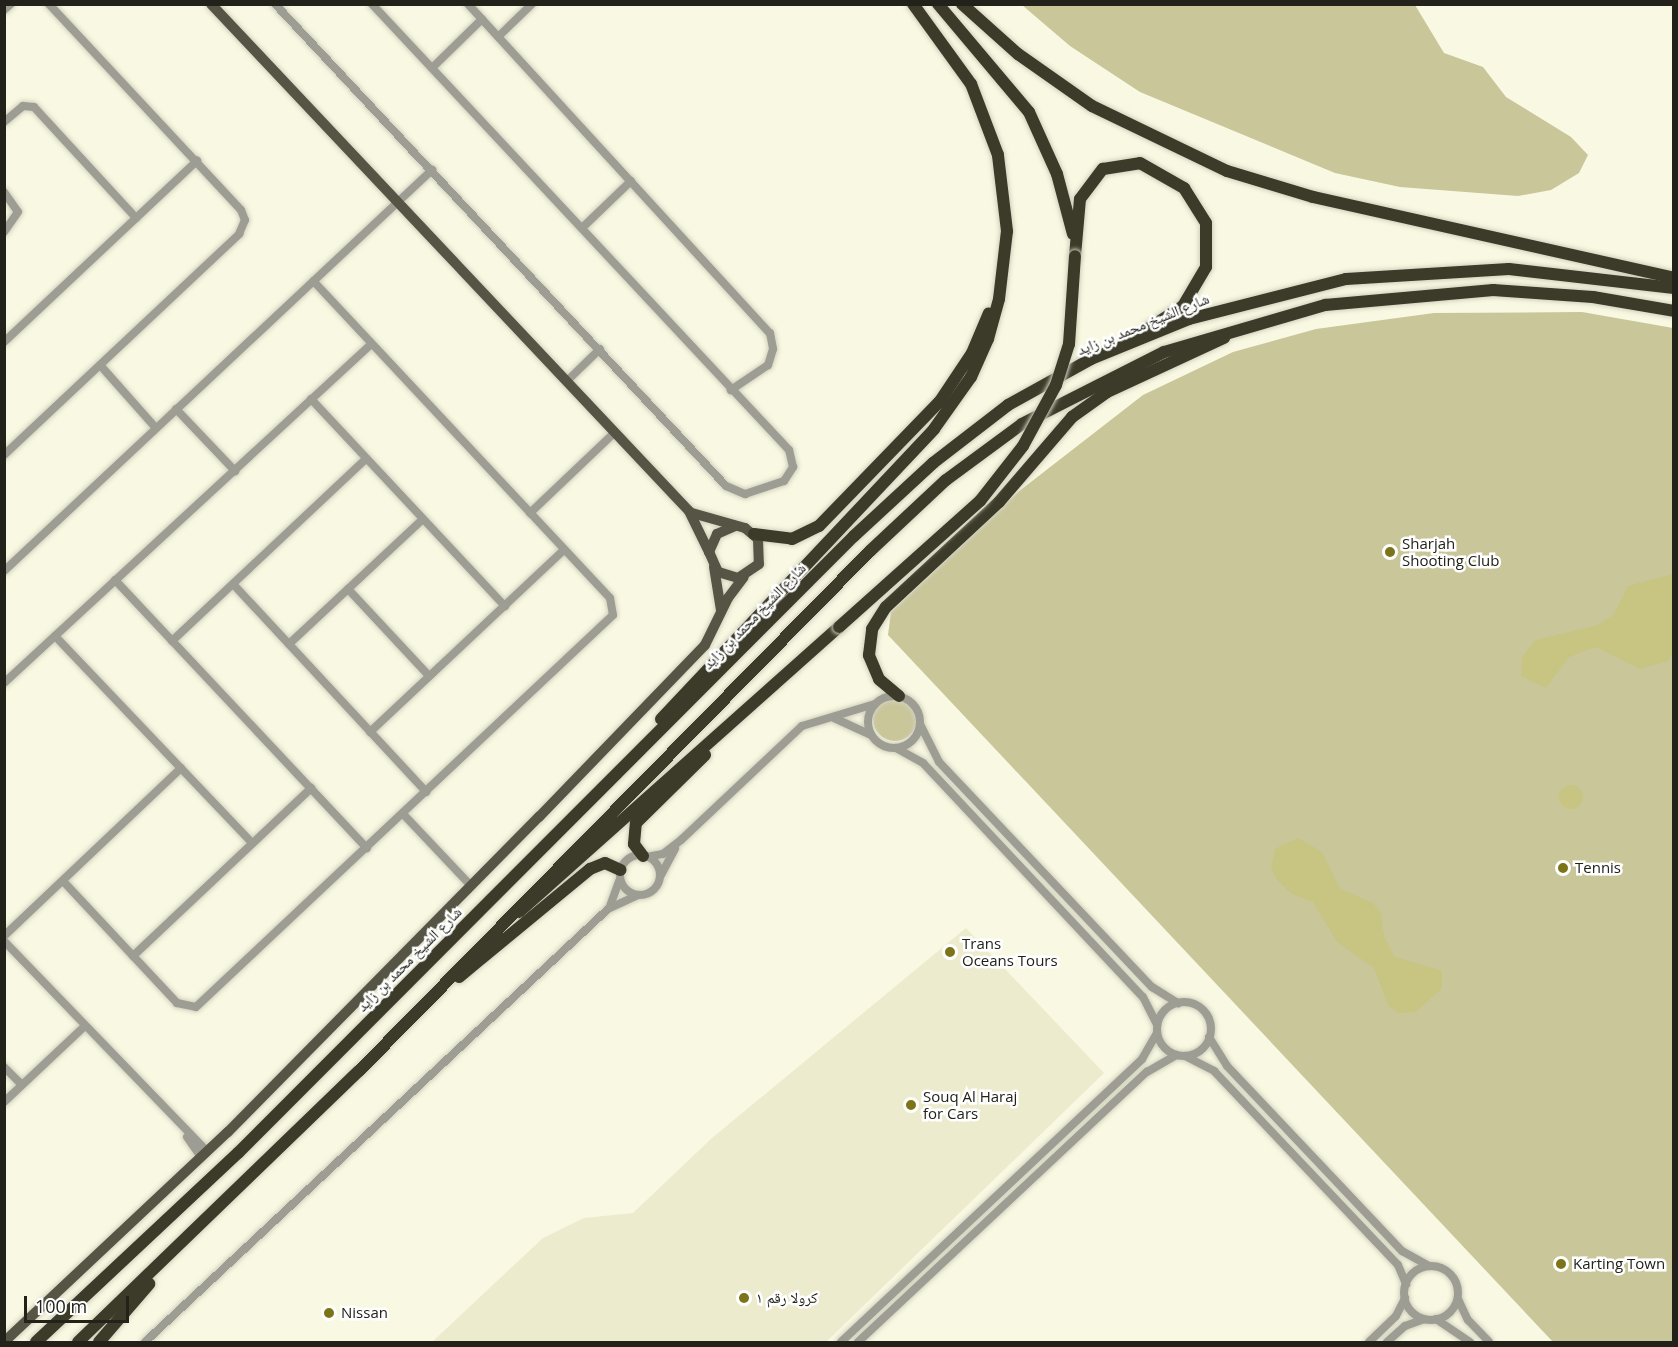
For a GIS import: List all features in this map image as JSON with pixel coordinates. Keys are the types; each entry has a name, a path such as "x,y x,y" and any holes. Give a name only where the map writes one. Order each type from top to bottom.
{"highway":[{"path":"626,761 705,668 947,412 988,339 1005,257 1003,180 991,131 958,61 913,4"},
{"path":"505,921 549,889 732,720 971,509 1023,446 1066,354 1076,300 1075,256 1063,190 1037,127 999,70 938,4"},
{"path":"962,4 1018,54 1092,106 1227,171 1313,197 1674,278"},
{"path":"1075,256 1084,190 1111,165 1140,162 1159,169 1184,188 1202,213 1208,256 1197,288 1174,313 1120,346"},
{"path":"754,534 784,540 812,531 927,415 972,353 1005,257"},
{"name":"شارع الشيخ محمد بن زايد","path":"36,1342 238,1153 626,761 957,442 1035,388 1120,346 1251,300 1389,274 1541,270 1674,288"},
{"path":"78,1342 445,985 844,576 971,460 1105,378 1260,320 1359,299 1459,290 1560,293 1674,311"},
{"path":"899,696 879,680 869,655 872,629 886,608 982,519 1056,432 1089,404 1260,320"},
{"path":"645,856 634,844 636,823 717,743 732,720"},
{"path":"445,985 497,950 590,869 605,863 620,873"},
{"path":"99,1342 177,1248"}],"main road":[{"path":"211,4 689,511 710,552 721,614"},
{"path":"4,1342 204,1154 471,886 705,645 744,577 761,558 754,534 689,511"},
{"path":"710,552 717,534 735,526"},
{"path":"714,567 731,578 744,577"}],"street":[{"path":"4,10 10,4"},
{"path":"4,455 242,230 242,210 49,4"},
{"path":"275,4 722,479 756,490 788,477 792,455 372,4"},
{"path":"468,4 770,333 768,365 730,390"},
{"path":"499,36 532,4"},
{"path":"432,68 482,19"},
{"path":"4,122 23,106 34,107 136,218"},
{"path":"4,342 197,161"},
{"path":"4,571 432,170"},
{"path":"582,228 631,182"},
{"path":"4,192 18,212 4,232"},
{"path":"63,880 180,1006 196,1007 611,619 610,598 313,281"},
{"path":"4,683 371,344"},
{"path":"567,381 600,350"},
{"path":"100,365 156,428"},
{"path":"310,399 504,606"},
{"path":"176,409 235,471"},
{"path":"530,513 615,432"},
{"path":"172,641 366,459"},
{"path":"289,644 423,519"},
{"path":"370,732 564,550"},
{"path":"115,580 367,848"},
{"path":"233,584 426,792"},
{"path":"348,589 429,676"},
{"path":"55,636 252,843"},
{"path":"608,909 620,873 629,858 663,854 681,840 796,731 899,696 914,705 920,724 939,762 1152,987 1178,1003 1193,1005 1206,1014 1209,1037 1227,1066 1402,1251 1454,1278 1458,1299 1468,1320 1489,1342"},
{"path":"871,735 867,719 874,704"},
{"path":"832,718 871,735 882,746 897,748 923,763 1149,1003 1164,1047 1214,1071 1398,1265 1406,1284 1405,1298 1396,1316 1369,1342"},
{"path":"897,748 915,737 920,724"},
{"path":"4,936 181,768"},
{"path":"133,956 311,788"},
{"path":"403,814 471,886"},
{"path":"145,1342 608,909 655,888 681,840"},
{"path":"645,856 660,877"},
{"path":"620,873 625,889 638,895"},
{"path":"4,941 204,1154"},
{"path":"841,1342 1142,1059 1164,1011 1178,1003"},
{"path":"4,1102 84,1028"},
{"path":"858,1342 1147,1072 1181,1055 1197,1052 1209,1037"},
{"path":"4,1067 22,1085"},
{"path":"925,1263 931,1274"},
{"path":"1406,1284 1429,1266"},
{"path":"1405,1298 1424,1319"},
{"path":"1387,1342 1405,1326 1424,1319 1436,1319 1450,1312 1458,1299"},
{"path":"1436,1319 1470,1342"}],"shaded area":[{"path":"1022,5 1415,5 1444,53 1483,67 1506,97 1571,137 1588,155 1579,173 1551,190 1518,196 1400,187 1335,173 1140,92 1070,46"},
{"path":"1582,312 1673,328 1673,1342 1553,1342 888,635 891,612 1018,492 1143,395 1233,352 1316,329 1434,313"},
{"path":"1673,574 1673,653 1668,661 1640,669 1596,647 1569,657 1546,688 1521,676 1522,657 1536,640 1598,625 1614,614 1628,586"},
{"path":"895,697 910,704 917,719 910,734 895,741 880,734 873,719 880,704"},
{"path":"1571,785 1580,788 1583,797 1580,806 1571,809 1562,806 1559,797 1562,788"},
{"path":"1298,838 1322,852 1340,889 1373,903 1381,913 1384,936 1395,957 1442,971 1442,988 1416,1012 1398,1013 1388,1005 1374,968 1337,942 1313,902 1292,894 1276,879 1271,868 1275,849"},
{"name":"Souq Al Haraj for Cars","path":"966,928 1104,1073 826,1342 432,1342 543,1238 584,1218 633,1213 712,1138"}],"place":[{"name":"Sharjah Shooting Club","path":"1390,552"},
{"name":"Tennis","path":"1563,868"},
{"name":"Trans Oceans Tours","path":"950,952"},
{"name":"Souq Al Haraj for Cars","path":"911,1105"},
{"name":"Karting Town","path":"1561,1264"},
{"name":"كرولا رقم ١","path":"744,1298"},
{"name":"Nissan","path":"329,1313"}]}
